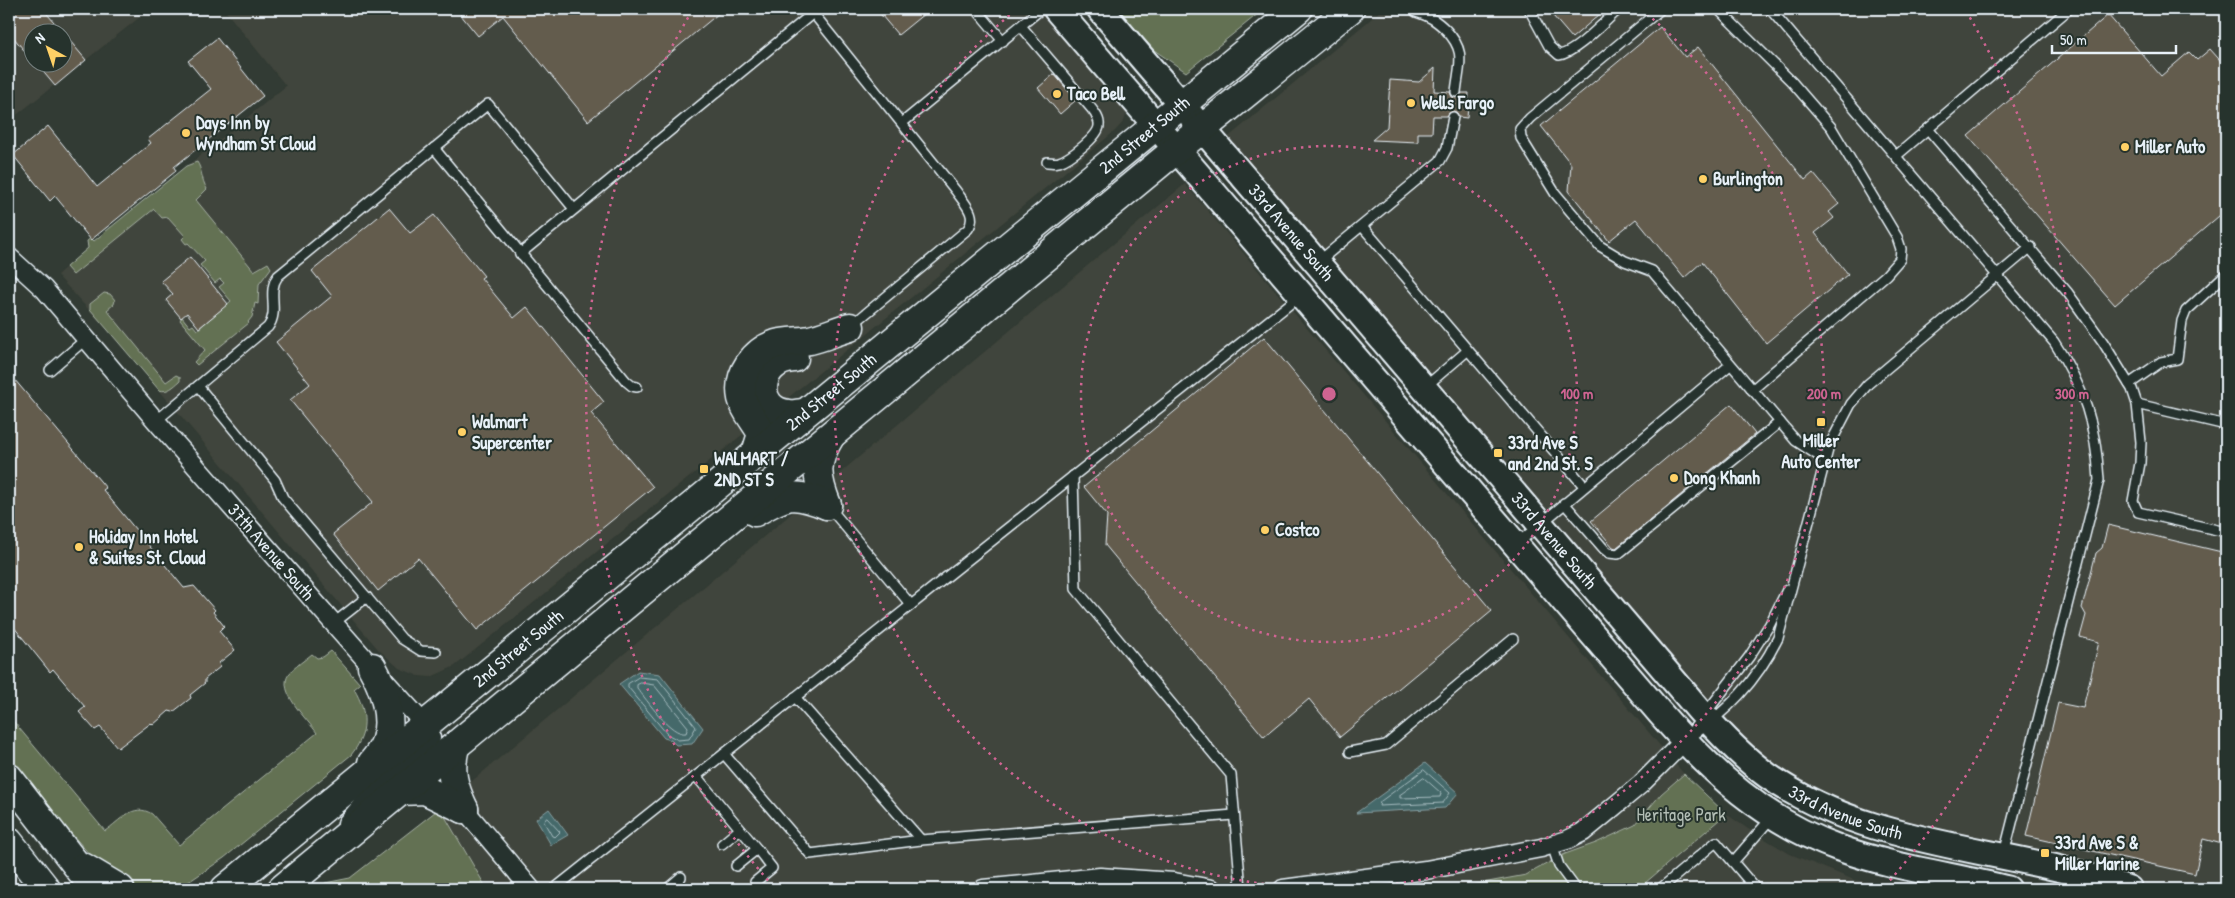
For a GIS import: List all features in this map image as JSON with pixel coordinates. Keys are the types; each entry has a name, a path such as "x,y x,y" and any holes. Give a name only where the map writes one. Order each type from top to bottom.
{"main road":[{"name":"33rd Avenue South","path":"1056,9 1684,741 1722,780 1773,816 1839,848 1907,868 2008,889"},
{"name":"33rd Avenue South","path":"1100,9 1316,264 1707,719 1738,750 1767,775 1823,807 1884,828 2079,874 2128,889"},
{"name":"2nd Street South","path":"225,889 1298,9"},
{"name":"2nd Street South","path":"282,889 1176,150 1350,9"},
{"path":"804,413 788,414 777,410 764,395 762,383 764,376 773,366 788,358 812,354 850,327"},
{"path":"756,453 762,434 744,405 741,388 750,362 758,353 776,344 810,340 850,327"},
{"path":"827,506 820,487 818,459 831,435"},
{"path":"712,533 778,499 788,496 804,496 827,506"},
{"path":"364,774 382,749 388,730 384,694 372,667"},
{"path":"455,746 451,763 452,778 464,809"},
{"path":"9,778 95,889"},
{"path":"400,791 425,790 464,809"},
{"path":"9,842 42,886"},
{"path":"75,863 120,889"}],"street":[{"name":"37th Avenue South","path":"9,257 44,289 156,420 425,725"},
{"path":"332,847 348,822 369,797 429,744 431,738 425,725"},
{"path":"1283,889 1426,870 1541,848 1552,844 1583,832 1641,784 1684,741"},
{"path":"464,809 531,889"},
{"path":"983,889 1100,878 1174,882 1212,889"}],"lane":[{"path":"976,9 1003,41"},
{"path":"902,123 1041,9"},
{"path":"1529,9 1549,46 1559,55 1565,54 1575,47 1619,9"},
{"path":"1661,9 1530,118 1520,129 1521,138 1556,193 1600,246 1625,261 1652,271 1796,441 1825,460"},
{"path":"1718,9 1823,116 1863,178 1897,237 1900,249 1900,259 1886,275 1752,390"},
{"path":"1770,9 1998,274 2054,342 2073,371 2090,416 2095,439 2099,480 2003,857"},
{"path":"1896,156 2069,9"},
{"path":"520,254 815,11 956,191 973,216 972,223 968,229 850,327"},
{"path":"1416,12 1436,19 1458,44 1460,56 1456,92"},
{"path":"1021,26 1091,108 1099,122 1095,135 1072,155 1056,163 1047,162"},
{"path":"156,420 271,323 274,316 272,286 278,276 488,104 574,209"},
{"path":"1316,264 1434,166 1444,154 1453,117"},
{"path":"1928,129 2031,247 2089,320 2130,384 2137,404 2142,442 2133,501 2138,512 2226,532"},
{"path":"434,148 626,381 632,386 637,387"},
{"path":"1362,226 1584,486"},
{"path":"1707,719 1729,707 1765,664 1778,638 1828,446 1857,396 1868,384 2031,247"},
{"path":"2130,384 2161,362 2176,358 2182,321 2186,311 2226,274"},
{"path":"554,889 1301,294"},
{"path":"50,370 86,339"},
{"path":"1423,389 1467,351"},
{"path":"1516,545 1730,365"},
{"path":"198,386 275,480 283,498 402,638 421,651 436,652"},
{"path":"2137,404 2226,425"},
{"path":"1564,503 1604,549 1614,555 1618,554 1780,422"},
{"path":"1073,476 1076,589 1231,775 1241,889"},
{"path":"827,506 911,605"},
{"path":"1684,741 1707,719 1749,657 1770,624 1793,578"},
{"path":"334,623 367,598"},
{"path":"1350,752 1386,745 1513,639"},
{"path":"795,697 921,840"},
{"path":"724,754 810,854 921,840 1234,815"},
{"path":"696,776 772,868 755,882"},
{"path":"1733,862 1773,816"},
{"path":"722,844 740,829"},
{"path":"1660,889 1716,842 1756,889"},
{"path":"1552,844 1559,866 1576,889"},
{"path":"736,866 756,849"},
{"path":"667,889 681,877"}],"shaded area":[{"path":"9,9 150,9 72,71 72,22 22,22 22,72 71,72 9,121"},
{"path":"224,9 1038,9 1127,112 1124,121 1115,131 455,666 431,677 419,676 399,668 378,649 121,345 57,275 88,248 87,241 91,238 94,241 286,86"},
{"path":"1383,9 2226,9 2226,889 2152,889 2143,884 1846,808 1783,777 1748,748 1225,140"},
{"path":"1185,184 1684,774 1661,794 1635,825 1596,843 1565,854 1501,889 487,889 440,808"},
{"path":"1726,814 1790,854 1854,880 1919,889 1638,889"}],"green space":[{"path":"1118,9 1264,9 1186,72 1154,50"},
{"path":"197,162 207,189 196,200 254,271 268,263 271,268 259,284 258,304 255,303 249,323 197,365 194,362 205,350 180,320 182,317 190,327 193,325 197,330 231,301 219,287 224,283 220,279 215,283 200,265 205,261 188,243 186,244 182,239 185,236 168,217 162,218 154,209 73,275 66,267 88,248 87,241 91,238 94,241 186,166"},
{"path":"104,293 110,294 115,300 114,304 107,310 166,382 176,375 180,377 180,381 173,387 165,391 159,390 90,309 90,304"},
{"path":"331,651 360,684 354,689 362,706 364,723 361,739 357,747 351,755 224,858 178,889 129,889 104,871 9,762 9,716 105,831 133,811 145,811 152,814 179,845 317,733 290,697 286,681 291,671 312,654 317,658 323,657"},
{"name":"Heritage Park","path":"1684,774 1726,814 1638,889 1450,889 1526,875 1565,854 1596,843 1635,825 1661,794"},
{"path":"440,808 487,889 322,889 325,883 350,878"}],"water":[{"path":"638,671 660,674 703,728 692,744 676,745 671,740 664,738 619,684"},
{"path":"1425,763 1458,793 1445,808 1356,813"},
{"path":"549,809 568,835 551,845 536,819"}],"building":[{"path":"9,9 43,9 54,22 22,22 22,48 9,32"},
{"path":"456,9 724,9 588,121 503,16 478,36"},
{"path":"876,9 930,9 898,35"},
{"path":"1547,9 1606,9 1572,38"},
{"path":"2108,15 2161,76 2189,52 2197,60 2210,49 2226,67 2226,210 2115,305 1968,136"},
{"path":"1660,27 1685,57 1698,47 1805,180 1813,173 1839,204 1829,212 1834,218 1815,233 1848,274 1766,343 1702,262 1684,278 1636,219 1609,241 1569,191 1571,164 1541,126"},
{"name":"Days Inn by Wyndham St Cloud","path":"217,38 263,96 174,167 176,171 91,240 55,196 50,201 13,155 48,126 97,187 151,143 148,139 211,89 188,61"},
{"path":"72,43 86,60 72,72"},
{"name":"Wells Fargo","path":"1435,68 1434,91 1450,92 1452,97 1456,98 1462,93 1469,93 1467,118 1459,117 1454,111 1447,116 1433,116 1432,133 1418,133 1418,142 1372,140 1387,127 1390,80 1419,82"},
{"path":"43,72 72,72 55,86"},
{"name":"Taco Bell","path":"1054,74 1076,100 1060,114 1038,88"},
{"name":"Walmart Supercenter","path":"389,208 410,233 434,215 484,276 481,278 514,318 527,307 604,402 591,413 653,487 477,630 418,558 378,591 333,534 373,502 290,400 310,384 276,342 332,296 312,271"},
{"path":"190,257 228,304 199,328 187,313 181,318 166,300 173,294 161,281"},
{"name":"Costco","path":"1264,337 1492,611 1340,737 1309,699 1264,737 1105,545 1107,515 1084,487"},
{"name":"Holiday Inn Hotel & Suites St. Cloud","path":"9,373 106,488 103,490 184,588 194,586 215,610 213,612 224,626 219,631 235,650 219,663 220,667 190,695 191,698 173,712 169,711 153,725 151,723 118,748 100,727 95,730 79,712 85,707 53,669 50,672 9,621"},
{"path":"1731,404 1755,434 1616,548 1613,547 1591,521"},
{"path":"2108,525 2226,553 2226,845 2203,839 2195,874 2026,836 2058,703 2083,708 2099,642 2080,637 2086,615 2082,608 2096,553 2102,548"}],"place":[{"name":"Taco Bell","path":"1057,94"},
{"name":"Wells Fargo","path":"1411,103"},
{"name":"Days Inn by Wyndham St Cloud","path":"186,133"},
{"name":"Miller Auto","path":"2125,147"},
{"name":"Burlington","path":"1703,179"},
{"name":"Miller Auto Center","path":"1821,422"},
{"name":"Walmart Supercenter","path":"462,432"},
{"name":"33rd Ave S and 2nd St. S","path":"1498,453"},
{"name":"WALMART / 2ND ST S","path":"704,469"},
{"name":"Dong Khanh","path":"1674,478"},
{"name":"Costco","path":"1265,530"},
{"name":"Holiday Inn Hotel & Suites St. Cloud","path":"79,547"},
{"name":"33rd Ave S & Miller Marine","path":"2045,853"}]}
